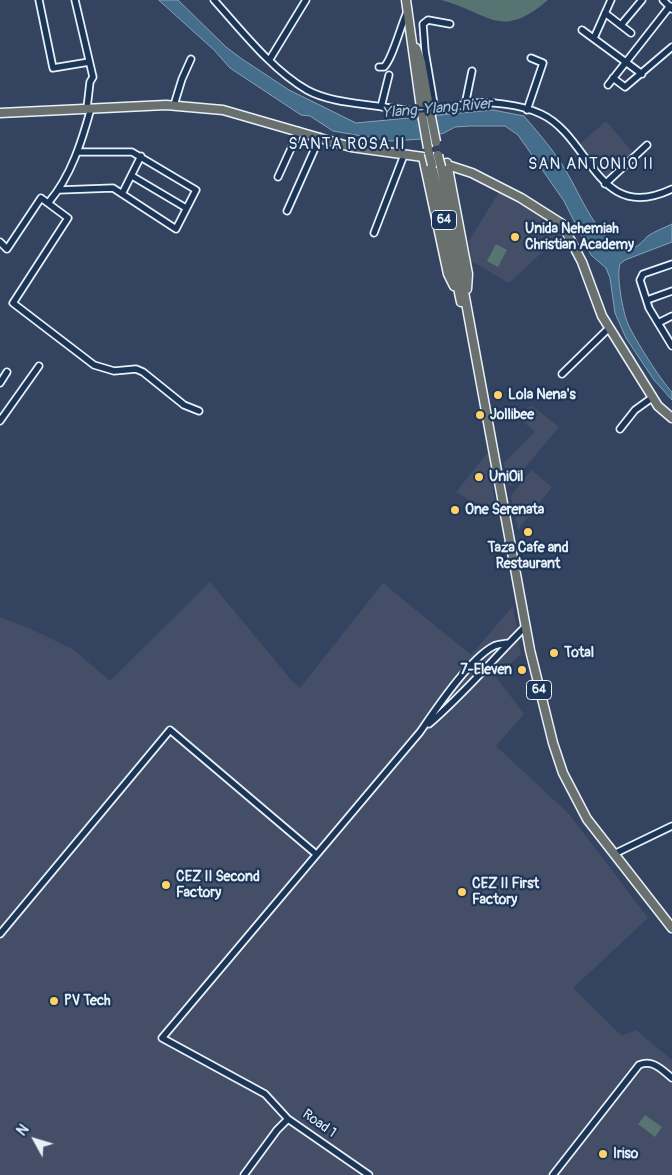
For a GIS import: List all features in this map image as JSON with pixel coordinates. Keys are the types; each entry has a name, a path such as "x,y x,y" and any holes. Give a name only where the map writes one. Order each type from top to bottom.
{"main road":[{"name":"64","path":"406,0 414,42 421,62 428,109 438,155 444,165 463,301"},
{"path":"0,113 174,105 223,110 360,149 404,155 427,153 444,165 521,198 562,224 582,262 601,313 609,328 652,397 663,412 672,418"},
{"name":"64","path":"428,109 427,153 432,165 475,347 526,626 544,711 563,773 587,819 672,928"},
{"path":"427,153 448,274 463,301"}],"street":[{"path":"39,0 53,68 89,62"},
{"path":"50,202 59,190 78,152 89,108 89,83 93,77 75,0"},
{"path":"214,0 270,60 287,75 313,92 342,101 416,112 464,104 488,104 542,114 563,129 593,171 605,184 636,197 661,194 672,189"},
{"path":"270,60 306,0"},
{"path":"594,38 611,0"},
{"path":"621,25 642,0"},
{"path":"608,85 671,7 663,0"},
{"path":"379,67 384,67 389,61 400,25 408,10"},
{"path":"606,13 631,33"},
{"path":"428,109 424,24 428,20 450,24"},
{"path":"582,30 642,74"},
{"path":"613,78 625,87 672,48"},
{"path":"527,110 543,64 531,58"},
{"path":"174,105 191,59"},
{"path":"464,104 472,71"},
{"path":"381,106 388,75"},
{"path":"278,177 299,131"},
{"path":"287,211 320,137"},
{"path":"605,184 646,145"},
{"path":"59,190 113,188 176,229 196,190 132,152 78,152"},
{"path":"374,233 395,183 404,155"},
{"path":"122,194 141,156"},
{"path":"132,176 186,208"},
{"path":"0,242 8,249 40,199 43,198 50,202 68,218 13,303 94,365 114,371 136,369 143,372 184,405 199,411"},
{"path":"672,264 640,276 649,308 672,346"},
{"path":"647,300 672,291"},
{"path":"658,323 672,316"},
{"path":"562,374 609,328"},
{"path":"0,420 38,366"},
{"path":"0,383 8,372"},
{"path":"620,429 635,410 652,397"},
{"path":"420,732 468,688 526,626"},
{"path":"288,1119 264,1094 162,1038 420,732 477,661 494,646 509,643"},
{"path":"0,934 170,730 316,854"},
{"path":"614,854 672,826"},
{"path":"552,1175 639,1064 647,1062 655,1064 672,1078"},
{"name":"Road 1","path":"244,1175 276,1130 288,1119 369,1175"}],"shaded area":[{"path":"159,0 178,0 226,47 242,59 289,90 356,123 493,110 524,116 560,161 586,209 602,232 620,248 629,249 635,247 651,234 672,224 672,242 625,260 620,264 619,285 628,324 648,359 672,392 672,400 654,380 626,338 615,313 610,278 606,268 591,255 564,201 518,135 505,126 470,126 455,127 444,133 422,139 391,141 333,131 310,116 301,115 230,68 214,50"},
{"path":"606,121 635,155 605,182 579,145"},
{"name":"Unida Nehemiah Christian Academy","path":"500,190 542,214 556,224 562,234 509,283 471,261 469,241"},
{"path":"531,405 559,427 509,487 504,463 535,432 518,417"},
{"path":"488,452 496,512 489,514 456,492"},
{"path":"531,470 552,487 518,530 511,496"},
{"path":"210,582 300,688 383,583 471,655 513,606 521,654 496,677 524,714 496,746 569,814 648,918 573,988 622,1036 636,1030 672,1060 672,1175 0,1175 0,617 33,630 74,650 110,681"}],"green space":[{"path":"441,0 548,0 532,12 518,19 506,21 484,17 458,5"},
{"path":"496,244 507,250 498,267 487,261"},
{"path":"645,1115 662,1127 655,1137 638,1124"}],"place":[{"name":"Unida Nehemiah Christian Academy","path":"515,237"},
{"name":"Lola Nena's","path":"498,395"},
{"name":"Jollibee","path":"480,415"},
{"name":"UniOil","path":"479,477"},
{"name":"One Serenata","path":"455,510"},
{"name":"Taza Cafe and Restaurant","path":"528,532"},
{"name":"Total","path":"554,653"},
{"name":"7-Eleven","path":"522,670"},
{"name":"CEZ II Second Factory","path":"166,885"},
{"name":"CEZ II First Factory","path":"462,892"},
{"name":"PV Tech","path":"54,1001"},
{"name":"Iriso","path":"603,1154"}],"district":[{"name":"SANTA ROSA II","path":"347,145"},
{"name":"SAN ANTONIO II","path":"591,165"}],"water label":[{"name":"Ylang-Ylang River","path":"437,109"}]}
